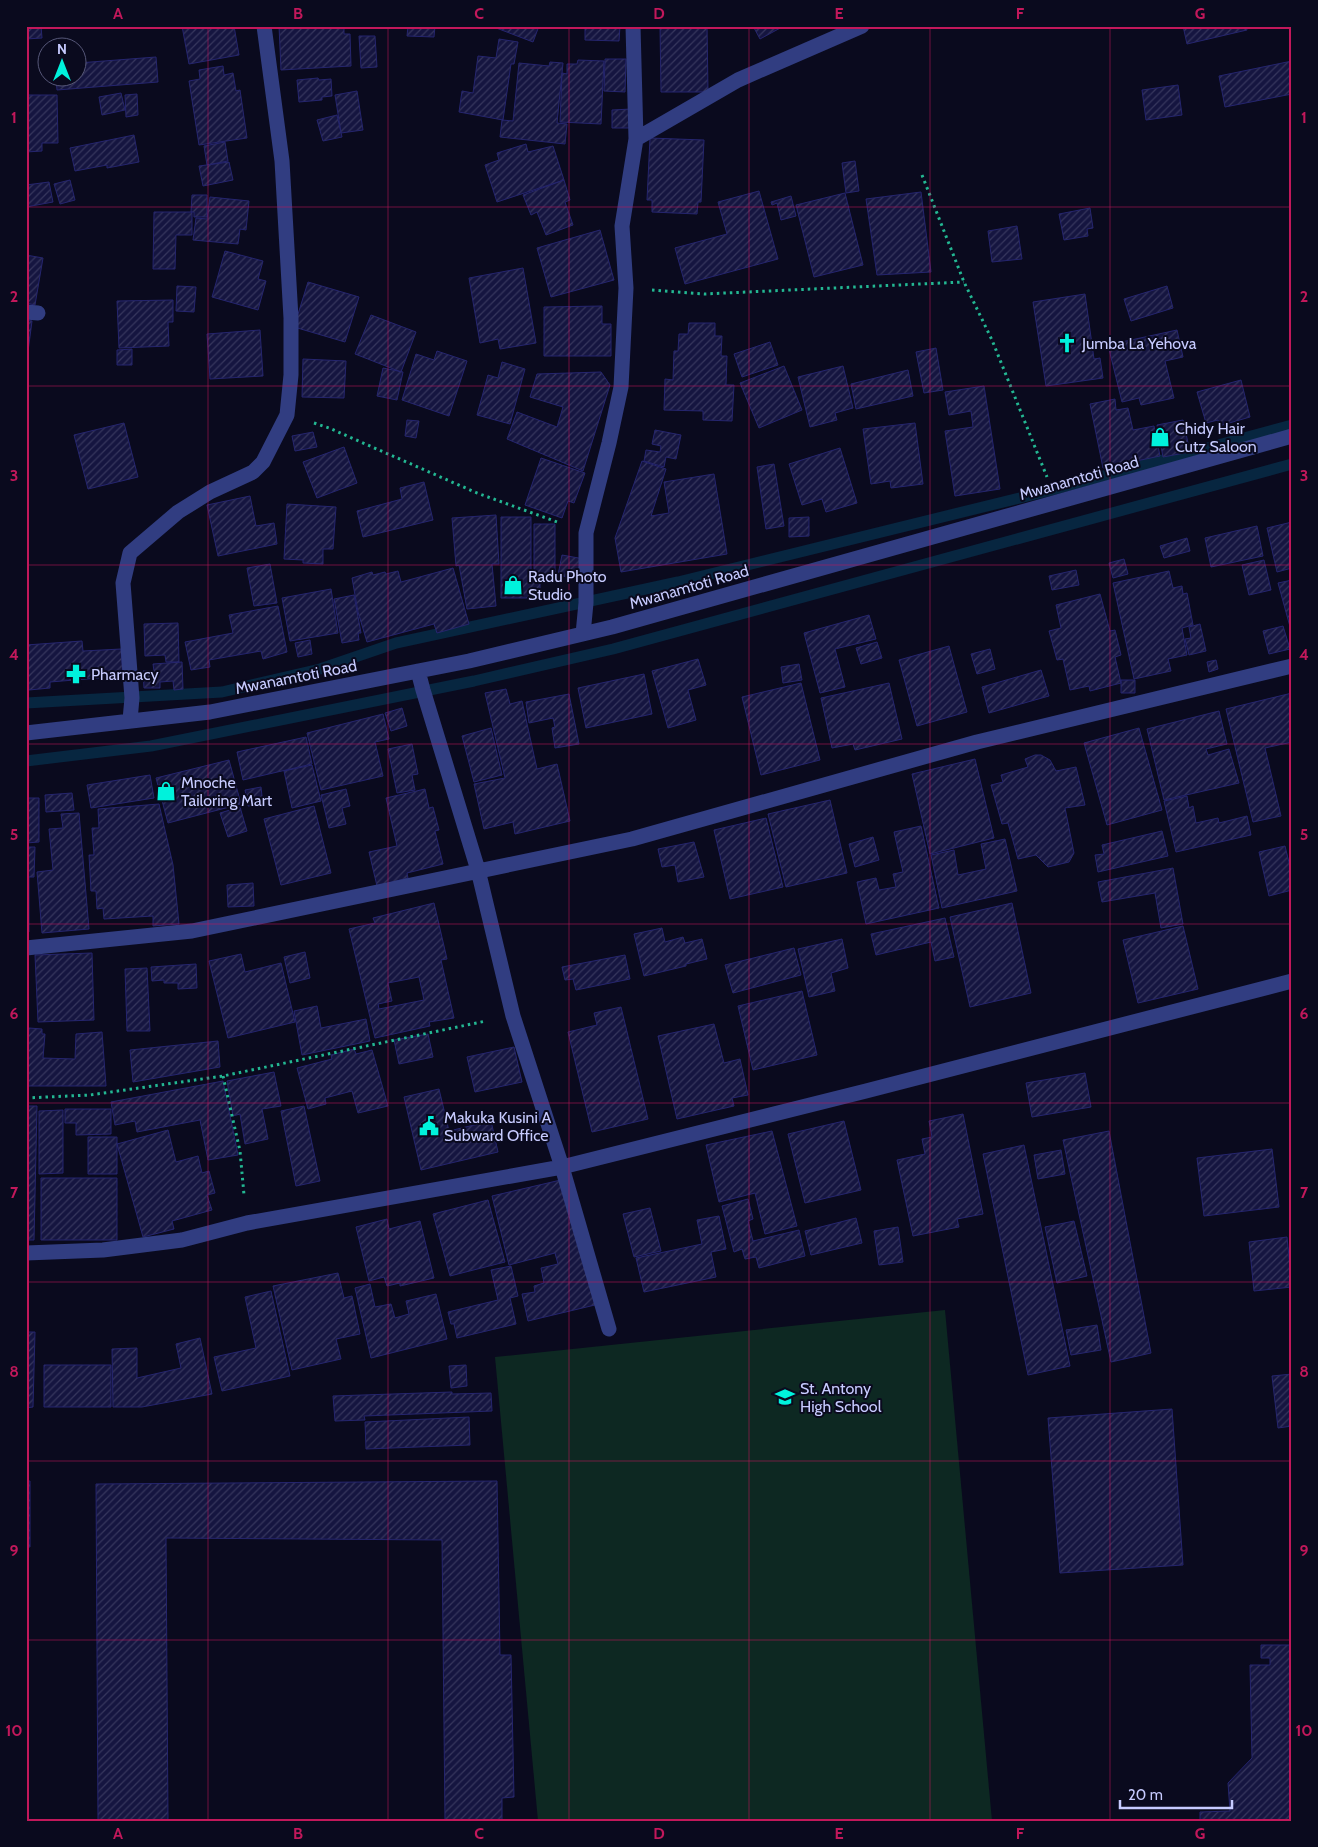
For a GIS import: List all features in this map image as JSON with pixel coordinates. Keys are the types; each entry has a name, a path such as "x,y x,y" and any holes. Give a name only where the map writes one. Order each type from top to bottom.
{"street":[{"path":"130,720 132,698 123,583 130,553 178,512 210,492 253,472 263,462 287,415 291,376 291,318 282,161 264,26"},
{"path":"583,634 586,603 586,533 621,387 626,288 622,226 636,139 633,26"},
{"path":"636,139 738,80 862,26"},
{"name":"Mwanamtoti Road","path":"26,733 210,712 469,661 583,634 1058,503 1292,436"},
{"path":"26,948 192,931 632,839 977,742 1292,666"},
{"path":"418,671 478,870 513,1016 562,1166 609,1329"},
{"path":"26,1253 103,1250 182,1240 247,1223 562,1166 1292,981"}],"path":[{"path":"922,175 964,282 992,340 1058,503"},
{"path":"626,288 704,294 964,282"},
{"path":"287,415 329,428 477,493 586,533"},
{"path":"26,1098 109,1093 224,1076 513,1016"},
{"path":"224,1076 240,1151 247,1223"}],"green space":[{"path":"945,1310 992,1821 538,1821 495,1357"}],"building":[{"path":"26,26 41,26 42,38 26,39"},
{"path":"182,26 234,26 239,55 189,64"},
{"path":"279,26 344,26 344,34 350,34 351,66 281,70"},
{"path":"408,26 435,26 434,37 407,36"},
{"path":"491,26 539,26 533,42"},
{"path":"585,26 620,26 619,41 585,40"},
{"path":"660,26 707,26 708,92 661,92"},
{"path":"753,26 784,26 760,39"},
{"path":"1183,26 1246,26 1247,30 1187,44"},
{"path":"359,36 375,36 377,67 361,68"},
{"path":"499,39 518,42 514,64 511,64 503,120 459,112 462,91 473,93 478,56 496,58"},
{"path":"156,57 158,82 88,88 88,62"},
{"path":"605,59 626,59 625,92 604,91"},
{"path":"578,60 604,61 601,124 560,122 562,73 567,74 567,64 577,64"},
{"path":"1292,61 1292,94 1225,107 1219,76"},
{"path":"550,62 563,63 557,123 567,124 565,144 500,137 502,120 513,121 519,63 549,66"},
{"path":"223,66 224,75 233,73 236,91 240,90 247,138 199,145 189,81 200,79 199,70"},
{"path":"318,78 319,80 331,79 332,96 322,97 322,100 299,102 297,80"},
{"path":"1178,85 1182,115 1146,120 1142,90"},
{"path":"57,88 82,88 57,90"},
{"path":"357,91 363,130 341,133 335,95"},
{"path":"121,93 125,110 102,115 99,97"},
{"path":"137,94 138,115 126,117 125,95"},
{"path":"28,95 57,95 58,143 42,143 42,151 26,152 26,106 28,106"},
{"path":"631,109 631,128 612,128 612,110"},
{"path":"337,115 342,137 323,141 317,120"},
{"path":"134,135 139,162 75,171 70,148"},
{"path":"650,138 704,140 701,202 698,202 697,214 652,212 652,200 647,200"},
{"path":"225,142 228,161 207,165 204,146"},
{"path":"526,144 528,152 553,146 564,180 497,202 485,165 499,160 497,153"},
{"path":"855,161 859,191 846,193 842,163"},
{"path":"229,162 233,180 203,186 199,166"},
{"path":"70,180 75,200 60,204 54,184"},
{"path":"564,180 570,200 565,202 573,225 546,235 537,212 531,215 523,195"},
{"path":"49,182 53,202 26,207 26,185"},
{"path":"759,191 778,259 685,284 675,248 727,234 718,202"},
{"path":"921,192 931,272 877,275 866,199"},
{"path":"845,193 863,265 814,277 796,205"},
{"path":"192,195 207,195 207,217 194,217 194,212 191,212"},
{"path":"791,196 796,216 781,220 777,203 772,205 771,202"},
{"path":"210,197 249,201 246,230 240,229 238,244 193,240 196,218 207,219"},
{"path":"1090,208 1093,228 1087,229 1088,236 1064,240 1059,214"},
{"path":"154,212 192,212 192,235 176,235 175,269 153,269"},
{"path":"1017,226 1022,259 992,262 988,231"},
{"path":"600,230 614,280 551,297 537,248"},
{"path":"225,251 263,261 258,279 266,281 258,310 212,297"},
{"path":"26,255 43,258 35,305 26,303"},
{"path":"523,268 536,343 500,349 498,339 480,343 469,278"},
{"path":"308,282 359,297 345,342 294,327"},
{"path":"177,286 196,287 194,312 176,311"},
{"path":"1167,286 1173,308 1131,321 1124,299"},
{"path":"1085,294 1094,359 1100,358 1103,378 1046,386 1033,302"},
{"path":"173,300 173,322 168,322 169,346 119,348 117,301"},
{"path":"602,306 602,324 611,324 611,356 544,356 544,307"},
{"path":"371,315 416,332 401,372 355,354"},
{"path":"26,320 32,321 26,367"},
{"path":"689,323 715,323 715,336 722,336 721,356 727,356 726,385 734,385 732,421 703,420 703,411 664,410 665,379 673,380 674,351 678,351 679,334 688,334"},
{"path":"260,330 263,376 210,379 207,334"},
{"path":"1177,330 1183,357 1165,361 1174,398 1141,405 1139,398 1122,402 1108,345"},
{"path":"770,342 778,365 742,377 734,354"},
{"path":"936,348 943,390 924,393 916,352"},
{"path":"132,349 132,365 117,365 117,350"},
{"path":"437,351 467,361 449,416 402,400 416,354 434,360"},
{"path":"303,359 346,361 344,398 302,397"},
{"path":"502,362 525,369 510,424 477,415 488,375 498,378"},
{"path":"784,366 802,410 759,428 740,383"},
{"path":"843,366 853,408 835,413 837,420 810,427 798,377"},
{"path":"383,368 403,372 397,400 377,396"},
{"path":"908,370 913,396 856,409 851,384"},
{"path":"601,372 610,385 583,471 507,439 517,412 557,427 563,407 530,397 537,374"},
{"path":"1241,380 1250,417 1219,426 1218,420 1206,423 1197,392"},
{"path":"984,386 1000,489 955,496 945,431 973,427 971,411 949,415 945,392"},
{"path":"1115,399 1116,410 1128,408 1133,430 1154,426 1160,456 1103,468 1090,404"},
{"path":"407,420 419,421 416,438 405,436"},
{"path":"1183,420 1190,452 1163,457 1157,425"},
{"path":"124,423 138,477 88,489 74,435"},
{"path":"915,423 923,484 891,488 890,481 871,484 863,429"},
{"path":"655,430 681,435 676,459 666,457 664,467 644,461 646,450 660,452 661,446 652,444"},
{"path":"313,432 317,447 295,451 292,436"},
{"path":"344,447 357,483 317,498 303,462"},
{"path":"840,448 857,503 826,512 822,499 802,505 789,464"},
{"path":"541,458 585,473 574,503 568,501 562,518 525,505"},
{"path":"642,461 666,469 651,516 669,513 664,482 714,474 727,554 621,572 615,538"},
{"path":"774,464 784,526 766,529 757,467"},
{"path":"424,482 433,520 363,537 357,511 402,499 400,488"},
{"path":"250,496 256,526 274,523 277,544 218,556 207,505"},
{"path":"287,504 336,507 333,549 323,549 323,564 303,563 303,560 284,559"},
{"path":"496,515 499,564 492,564 496,606 467,609 459,565 456,566 452,518"},
{"path":"501,517 531,517 531,579 540,579 540,598 501,598"},
{"path":"809,517 809,536 789,537 789,518"},
{"path":"1292,522 1292,568 1277,572 1267,528"},
{"path":"534,524 555,524 555,578 534,577"},
{"path":"1257,526 1263,556 1211,567 1205,538"},
{"path":"1187,538 1190,551 1164,558 1160,546"},
{"path":"562,555 584,559 580,580 558,575"},
{"path":"1124,559 1128,574 1113,578 1109,563"},
{"path":"1264,560 1271,590 1249,595 1242,565"},
{"path":"270,564 277,603 254,606 247,568"},
{"path":"453,568 469,624 437,633 434,624 367,642 358,612 352,578 372,572 373,575 398,571 401,582"},
{"path":"1076,570 1079,585 1052,590 1049,576"},
{"path":"1169,571 1173,588 1182,586 1183,594 1187,593 1193,625 1182,628 1187,655 1168,659 1171,671 1134,679 1113,583"},
{"path":"1292,580 1292,634 1278,583"},
{"path":"331,589 338,633 290,641 282,598"},
{"path":"1100,594 1110,631 1115,630 1121,655 1115,657 1121,683 1090,691 1089,686 1070,690 1063,659 1057,660 1049,631 1061,628 1056,605"},
{"path":"354,595 361,633 358,633 359,640 342,643 334,599"},
{"path":"278,606 287,652 263,659 261,651 209,660 210,667 191,670 185,642 233,633 229,615"},
{"path":"869,615 876,639 835,649 845,687 820,693 804,633"},
{"path":"178,623 179,662 166,662 165,655 145,656 144,624"},
{"path":"1200,624 1206,651 1189,655 1185,639 1191,638 1189,627"},
{"path":"1283,626 1290,649 1269,654 1263,631"},
{"path":"310,640 312,654 298,657 295,643"},
{"path":"82,641 83,651 121,649 123,676 50,682 50,688 29,690 26,645"},
{"path":"877,642 882,658 861,664 856,648"},
{"path":"949,646 967,712 917,726 899,660"},
{"path":"990,649 995,669 977,674 971,654"},
{"path":"698,659 706,685 688,690 696,720 668,728 652,671"},
{"path":"1216,660 1218,669 1209,672 1207,662"},
{"path":"182,662 183,689 174,690 173,681 160,682 160,688 144,688 143,671 154,671 153,664"},
{"path":"799,664 802,680 783,683 781,667"},
{"path":"1041,670 1049,696 989,713 982,687"},
{"path":"644,674 652,714 586,728 578,688"},
{"path":"1121,680 1135,680 1135,693 1121,693"},
{"path":"801,683 820,760 761,775 742,697"},
{"path":"889,683 902,739 855,750 853,744 832,748 821,698"},
{"path":"506,689 510,704 522,701 537,769 557,764 570,821 515,834 513,822 484,829 474,784 505,778 485,693"},
{"path":"1292,693 1292,742 1265,748 1281,816 1253,822 1226,709"},
{"path":"569,694 579,744 555,748 552,728 555,727 553,718 529,723 526,702"},
{"path":"402,708 407,726 391,731 385,713"},
{"path":"1219,711 1227,744 1206,749 1208,755 1229,749 1239,783 1164,800 1147,729"},
{"path":"383,714 389,739 375,742 383,776 321,790 307,733"},
{"path":"491,728 502,775 474,782 462,736"},
{"path":"1139,728 1162,810 1107,825 1084,743"},
{"path":"306,737 312,764 243,780 237,752"},
{"path":"412,744 418,774 412,775 415,790 397,793 388,749"},
{"path":"1041,755 1050,760 1056,771 1076,767 1085,805 1065,808 1074,853 1069,862 1048,867 1036,855 1018,859 1008,823 1002,824 991,785 1003,782 1001,775 1028,767 1025,759"},
{"path":"975,759 994,838 930,854 912,774"},
{"path":"229,760 241,804 168,823 156,778"},
{"path":"312,765 321,801 292,808 284,771"},
{"path":"150,775 154,798 91,808 87,785"},
{"path":"261,787 263,805 248,806 245,790"},
{"path":"346,789 350,806 342,808 346,824 329,828 321,795"},
{"path":"425,789 429,808 433,807 439,830 435,831 443,864 407,873 408,878 377,886 369,852 397,846 386,798"},
{"path":"72,793 74,810 46,812 45,795"},
{"path":"1187,796 1189,808 1193,806 1196,823 1218,818 1219,823 1247,816 1251,835 1176,852 1164,801"},
{"path":"26,798 39,798 39,842 26,843"},
{"path":"830,800 847,873 786,887 768,814"},
{"path":"159,804 173,865 179,924 153,926 153,916 104,919 103,908 97,909 96,891 91,891 89,855 94,855 92,828 99,828 98,809"},
{"path":"314,806 331,873 281,885 264,819"},
{"path":"240,807 247,831 228,837 220,813"},
{"path":"79,813 89,929 42,933 37,872 53,870 49,829 63,828 61,814"},
{"path":"766,818 783,887 730,899 714,830"},
{"path":"921,826 939,908 866,924 857,882 876,878 879,890 896,887 893,874 903,872 894,832"},
{"path":"1162,831 1168,856 1098,872 1095,855 1104,854 1102,845"},
{"path":"873,837 879,860 855,867 849,844"},
{"path":"1005,839 1017,891 942,908 931,855 954,850 958,875 986,869 981,844"},
{"path":"694,842 704,877 678,882 675,865 662,867 658,849"},
{"path":"1285,846 1292,875 1292,890 1269,896 1259,852"},
{"path":"26,847 35,847 34,877 29,877 29,932 26,932"},
{"path":"1173,868 1183,924 1161,928 1155,893 1102,902 1098,882"},
{"path":"253,883 254,906 228,907 227,885"},
{"path":"434,903 447,959 441,960 454,1018 429,1022 430,1026 375,1038 349,929 375,923 373,918","holes":["419,977 424,1000 379,1009 378,1004 392,1001 388,983"]},
{"path":"1012,903 1031,993 970,1007 950,917"},
{"path":"945,918 954,957 935,961 931,942 876,955 871,934"},
{"path":"1183,926 1198,989 1138,1003 1123,940"},
{"path":"662,928 665,942 683,937 685,943 702,939 707,959 644,976 634,934"},
{"path":"842,939 848,968 831,973 835,991 809,997 798,949"},
{"path":"794,948 801,975 733,993 725,965"},
{"path":"305,952 310,978 290,983 284,957"},
{"path":"92,953 94,1020 38,1022 35,955"},
{"path":"241,954 245,972 281,963 295,1022 228,1038 209,961"},
{"path":"625,955 630,979 576,990 573,979 565,980 562,967"},
{"path":"196,964 197,988 178,989 178,983 164,983 164,980 152,981 151,967"},
{"path":"147,968 150,1031 127,1031 125,969"},
{"path":"802,991 817,1055 753,1070 738,1006"},
{"path":"317,1006 321,1028 366,1019 370,1041 302,1055 294,1011"},
{"path":"621,1007 648,1119 592,1132 568,1032 597,1025 594,1013"},
{"path":"714,1024 724,1063 740,1059 748,1095 732,1098 734,1106 677,1119 658,1036"},
{"path":"29,1028 42,1029 42,1034 45,1034 43,1058 75,1059 76,1034 102,1032 106,1086 26,1086"},
{"path":"428,1034 433,1057 399,1064 394,1040"},
{"path":"218,1041 220,1067 133,1082 130,1050"},
{"path":"514,1047 522,1082 475,1092 467,1057"},
{"path":"354,1049 356,1054 372,1050 388,1106 358,1113 352,1091 325,1098 326,1104 308,1109 297,1068 332,1059 331,1055"},
{"path":"274,1072 281,1106 262,1109 268,1139 245,1144 240,1114 233,1116 227,1081"},
{"path":"1085,1073 1091,1107 1032,1117 1026,1083"},
{"path":"223,1081 238,1155 208,1160 200,1120 137,1132 135,1121 115,1125 111,1102"},
{"name":"Makuka Kusini A Subward Office","path":"439,1089 449,1131 491,1121 498,1152 421,1170 404,1097"},
{"path":"26,1106 37,1106 34,1240 26,1240"},
{"path":"304,1106 320,1181 296,1186 281,1111"},
{"path":"65,1109 111,1109 111,1134 76,1135 76,1123 65,1123"},
{"path":"63,1110 63,1173 39,1174 39,1111"},
{"path":"963,1114 983,1214 957,1219 959,1227 913,1236 897,1160 925,1154 922,1139 932,1137 929,1121"},
{"path":"844,1121 861,1190 805,1203 788,1134"},
{"path":"168,1130 176,1162 198,1156 202,1173 209,1171 215,1193 207,1195 212,1210 172,1221 174,1229 143,1237 117,1144"},
{"path":"772,1131 797,1226 765,1234 755,1193 719,1202 706,1145"},
{"path":"1109,1131 1151,1353 1111,1362 1063,1140"},
{"path":"88,1137 117,1137 117,1174 88,1174"},
{"path":"1024,1145 1070,1366 1028,1375 983,1154"},
{"path":"1272,1149 1279,1207 1204,1216 1197,1158"},
{"path":"1061,1150 1065,1174 1038,1179 1034,1155"},
{"path":"41,1178 117,1178 117,1240 41,1240"},
{"path":"565,1179 595,1305 528,1321 522,1294 535,1292 534,1286 544,1283 541,1268 558,1264 555,1253 509,1265 492,1196"},
{"path":"748,1199 753,1219 748,1221 753,1241 799,1230 805,1256 759,1268 756,1257 745,1259 742,1249 734,1252 722,1206"},
{"path":"488,1200 505,1262 450,1276 433,1214"},
{"path":"650,1208 661,1251 634,1257 623,1214"},
{"path":"719,1216 726,1249 711,1252 716,1277 644,1292 636,1258 702,1244 697,1220"},
{"path":"856,1218 862,1243 811,1255 805,1231"},
{"path":"387,1219 389,1229 420,1221 434,1278 400,1286 400,1283 387,1286 384,1277 369,1281 356,1227"},
{"path":"1074,1221 1087,1276 1057,1283 1045,1227"},
{"path":"898,1227 903,1262 879,1265 874,1231"},
{"path":"1287,1237 1292,1287 1254,1291 1249,1242"},
{"path":"511,1266 518,1296 510,1298 516,1324 457,1338 454,1324 451,1324 448,1312 498,1300 491,1270"},
{"path":"338,1273 344,1298 352,1296 360,1334 336,1339 341,1359 292,1370 273,1286"},
{"path":"370,1284 375,1307 391,1304 395,1318 409,1314 406,1301 436,1294 447,1339 371,1358 355,1288"},
{"path":"271,1291 290,1376 222,1391 214,1357 256,1348 245,1297"},
{"path":"1097,1325 1101,1350 1071,1355 1066,1330"},
{"path":"26,1332 35,1332 33,1407 26,1408"},
{"path":"200,1338 212,1394 142,1407 113,1407 112,1349 137,1348 137,1378 181,1368 176,1344"},
{"path":"44,1365 111,1365 111,1407 44,1407"},
{"path":"466,1365 467,1386 451,1388 449,1366"},
{"path":"1292,1374 1292,1426 1278,1428 1272,1376"},
{"path":"452,1392 452,1394 491,1393 492,1411 364,1416 365,1420 335,1421 333,1396"},
{"path":"1172,1409 1183,1565 1060,1573 1048,1418"},
{"path":"469,1417 470,1445 366,1449 365,1422"},
{"path":"26,1481 30,1481 30,1547 26,1547"},
{"path":"497,1481 500,1655 511,1655 514,1797 502,1798 502,1821 445,1821 442,1540 166,1538 168,1821 98,1821 96,1484"},
{"path":"1261,1645 1292,1645 1292,1821 1200,1821 1200,1812 1230,1811 1228,1783 1252,1758 1250,1665 1270,1665 1270,1658 1261,1658"}],"waterway":[{"path":"26,703 222,692 320,669 396,643 678,582 1052,490 1292,425"},
{"path":"26,761 151,746 474,681 613,649 1292,464"}],"place":[{"name":"Jumba La Yehova","path":"1067,343"},
{"name":"Chidy Hair Cutz Saloon","path":"1160,437"},
{"name":"Radu Photo Studio","path":"513,585"},
{"name":"Pharmacy","path":"76,674"},
{"name":"Mnoche Tailoring Mart","path":"166,791"},
{"name":"Makuka Kusini A Subward Office","path":"429,1126"},
{"name":"St. Antony High School","path":"785,1397"}]}
